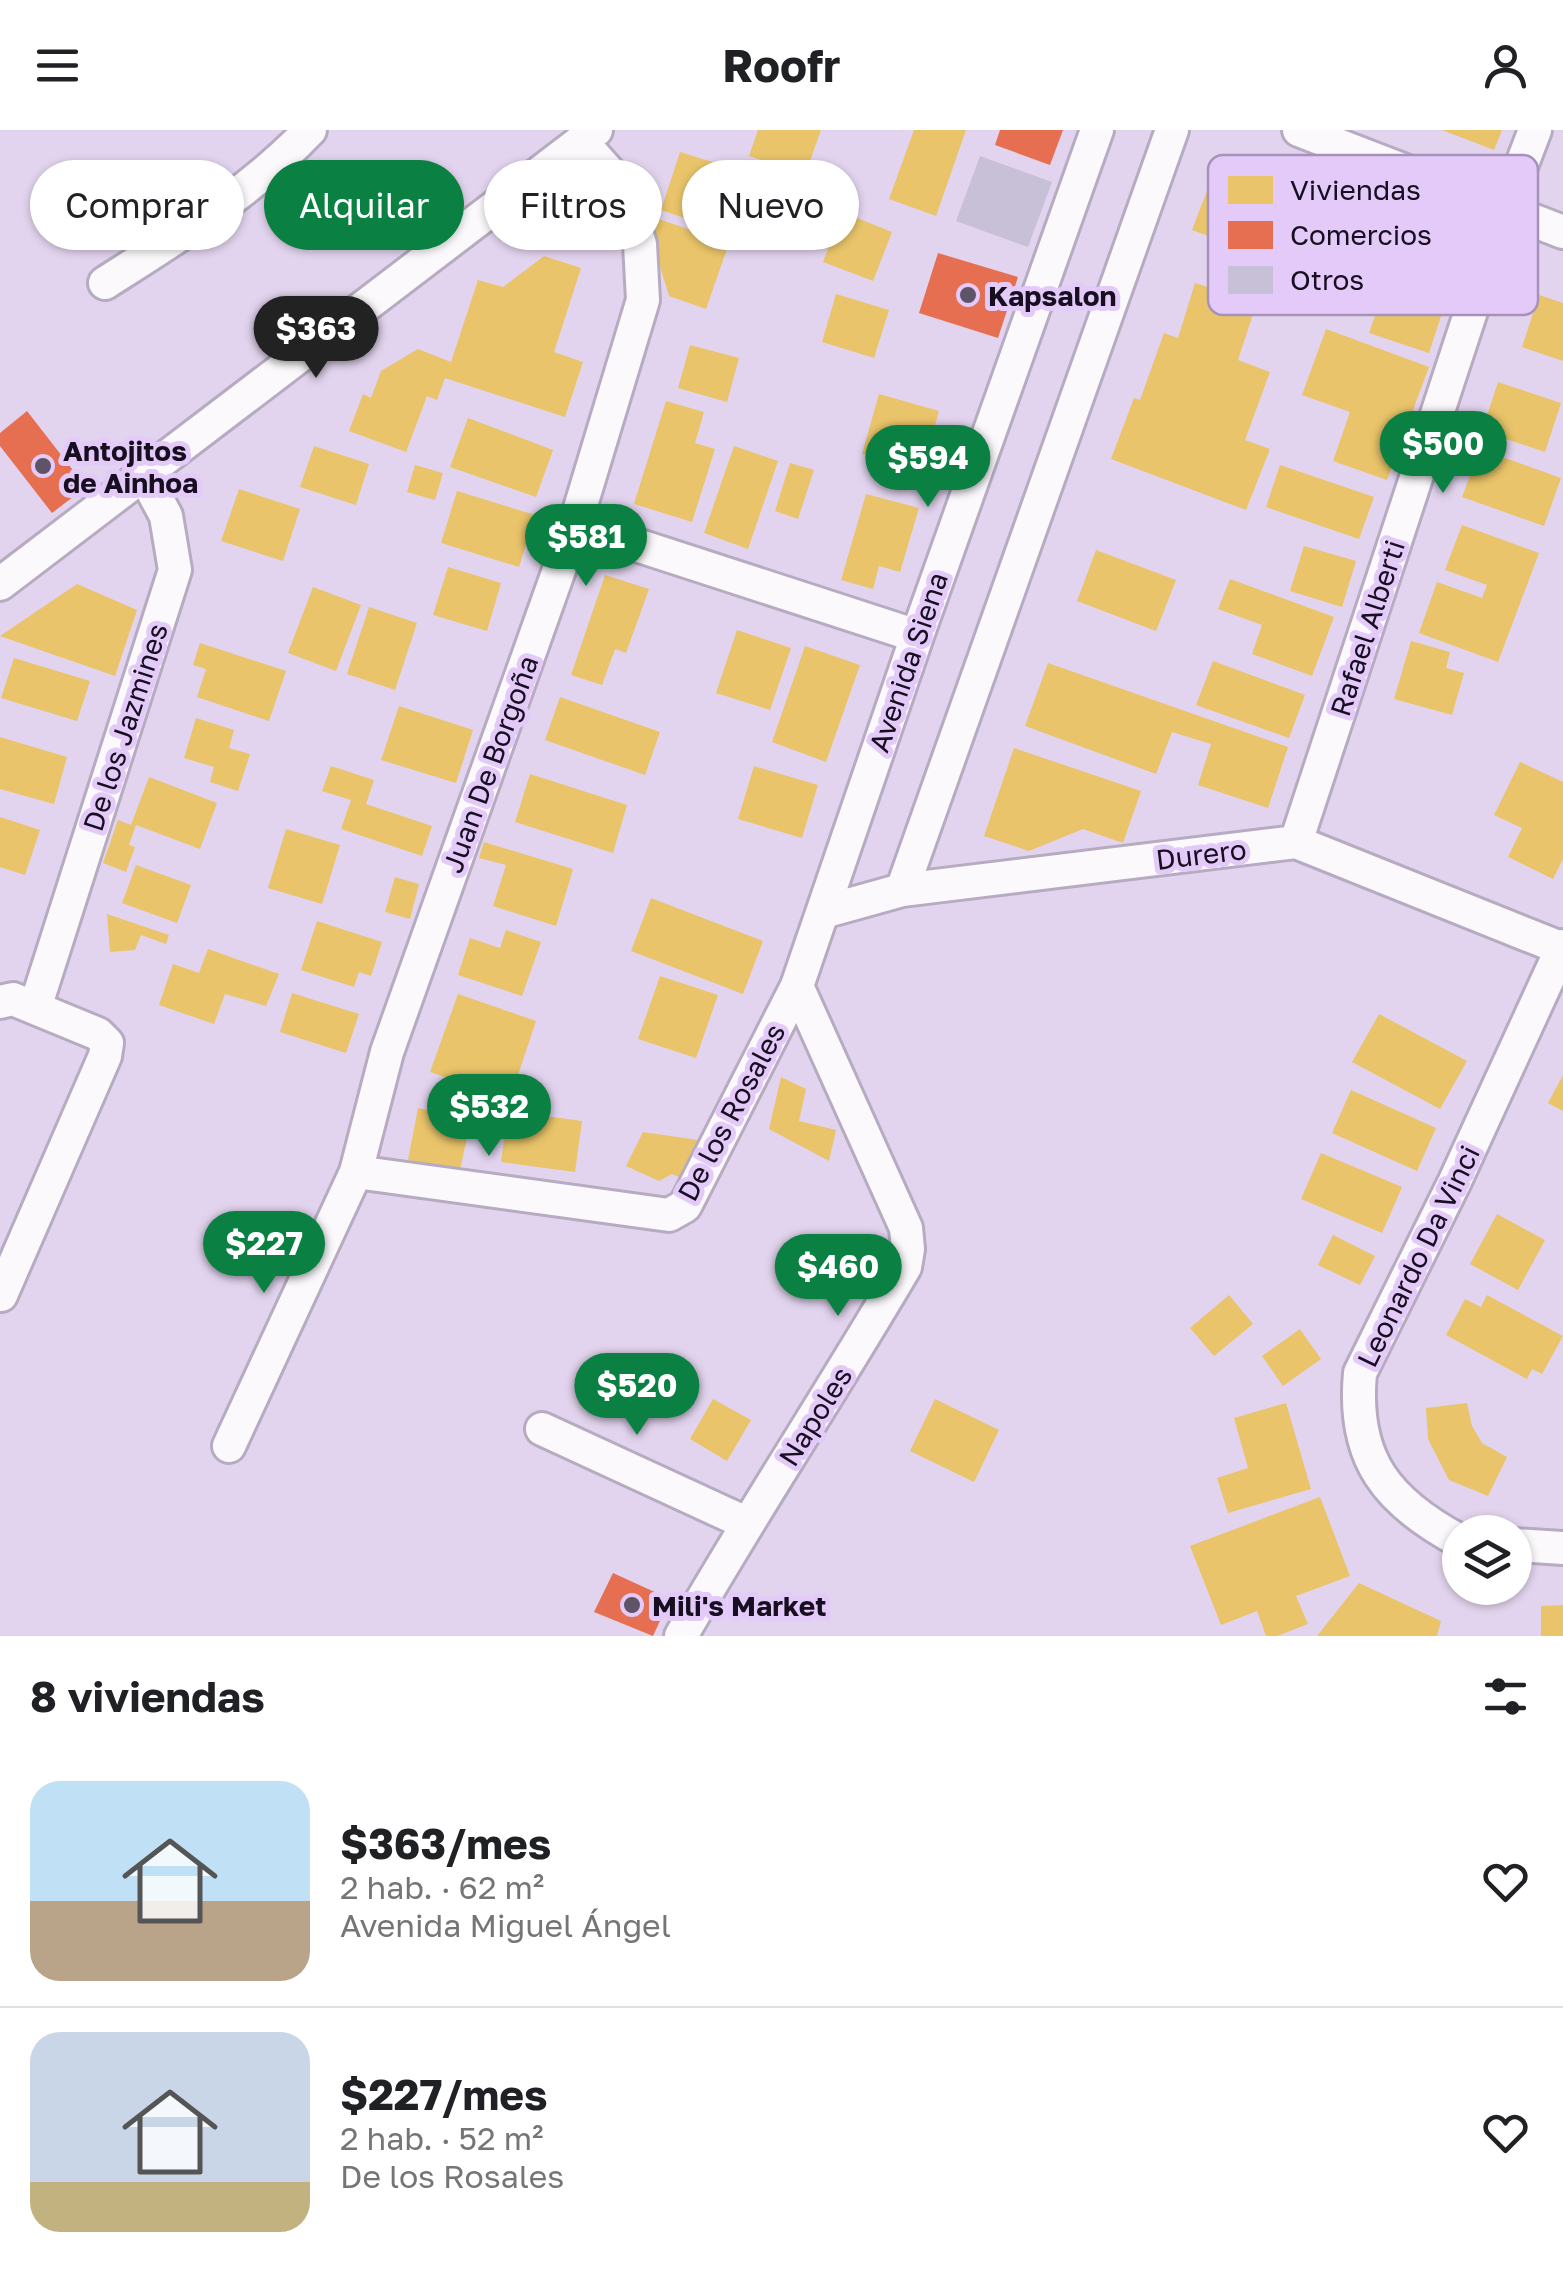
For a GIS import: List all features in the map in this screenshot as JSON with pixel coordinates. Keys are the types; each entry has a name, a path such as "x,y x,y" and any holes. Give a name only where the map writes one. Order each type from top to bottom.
{"street":[{"path":"105,283 252,184 310,130"},
{"name":"Avenida Siena","path":"822,912 1097,130"},
{"path":"902,890 1172,130"},
{"path":"1299,130 1362,155"},
{"name":"Rafael Alberti","path":"1525,155 1535,130"},
{"path":"0,584 589,136"},
{"name":"Juan De Borgoña","path":"356,1172 387,1052 576,524 643,300 640,244 622,187 589,136"},
{"path":"1538,223 1563,232"},
{"name":"Rafael Alberti","path":"1296,842 1470,315"},
{"name":"De los Jazmines","path":"40,996 175,570 166,516 143,473"},
{"path":"576,524 916,636"},
{"name":"Durero","path":"822,912 902,890 1296,842 1563,948"},
{"path":"797,986 822,912"},
{"name":"Leonardo Da Vinci","path":"1442,1532 1427,1524 1388,1490 1366,1449 1357,1408 1360,1374 1563,948"},
{"name":"De los Rosales","path":"356,1172 668,1215 686,1206 797,986"},
{"name":"Napoles","path":"680,1636 905,1267 906,1228 797,986"},
{"path":"0,1002 40,996 107,1043 105,1056 0,1295"},
{"path":"229,1446 356,1172"},
{"path":"542,1429 746,1523"},
{"path":"1532,1547 1563,1548"}],"building: Viviendas":[{"path":"758,130 821,130 810,160 761,160 749,156"},
{"path":"914,130 966,130 936,216 889,199"},
{"path":"1442,130 1502,130 1494,150"},
{"path":"680,152 706,160 682,160 682,217 662,210"},
{"path":"1208,188 1208,236 1192,230"},
{"path":"859,219 892,232 873,281 823,262 828,250 859,250"},
{"path":"662,220 682,227 682,250 727,250 706,309 669,296 655,250 662,250"},
{"path":"544,256 581,268 554,352 583,362 565,417 445,378 437,400 427,396 406,452 349,431 363,394 371,398 381,371 418,349 451,362 478,280 503,287"},
{"path":"1195,283 1208,287 1208,315 1253,315 1238,360 1270,372 1245,440 1270,449 1246,510 1111,459 1134,398 1140,400 1164,333 1178,338"},
{"path":"836,294 889,310 874,358 822,342"},
{"path":"1539,295 1563,303 1563,361 1522,347 1532,315 1538,315"},
{"path":"1375,315 1441,315 1429,353 1369,333"},
{"path":"1326,329 1429,367 1387,480 1333,461 1350,412 1302,395"},
{"path":"690,345 739,358 727,402 678,388"},
{"path":"1498,382 1561,403 1545,452 1482,431"},
{"path":"879,394 939,411 922,471 862,454"},
{"path":"666,401 704,412 695,443 715,449 692,522 634,504"},
{"path":"468,418 553,450 536,497 450,467"},
{"path":"314,446 369,464 356,505 300,487"},
{"path":"734,446 778,461 748,549 704,533"},
{"path":"1480,449 1561,478 1544,526 1462,497"},
{"path":"790,463 814,470 798,519 775,511"},
{"path":"415,465 443,473 435,500 407,492"},
{"path":"1280,465 1374,497 1359,539 1266,507"},
{"path":"239,489 300,509 283,561 221,541"},
{"path":"457,491 535,515 519,567 441,543"},
{"path":"866,494 919,508 900,572 879,566 873,589 841,580"},
{"path":"1462,525 1539,553 1498,662 1419,633 1437,582 1482,598 1487,585 1445,570"},
{"path":"1304,546 1356,561 1342,607 1290,591"},
{"path":"1096,550 1176,580 1156,631 1077,601"},
{"path":"448,567 501,583 487,631 433,615"},
{"path":"605,575 649,589 626,653 615,649 602,685 571,675"},
{"path":"1230,579 1334,617 1312,676 1252,654 1262,625 1218,609"},
{"path":"77,584 137,610 115,676 0,636"},
{"path":"313,587 361,605 336,671 288,653"},
{"path":"369,607 417,623 395,690 347,674"},
{"path":"737,630 791,648 770,710 716,693"},
{"path":"1411,641 1450,652 1446,668 1464,673 1452,715 1394,699"},
{"path":"200,643 286,671 269,721 197,697 206,669 193,665"},
{"path":"805,646 860,665 826,762 772,742"},
{"path":"14,658 90,681 77,721 1,698"},
{"path":"1213,661 1305,695 1289,738 1196,705"},
{"path":"1048,663 1288,747 1268,808 1198,785 1211,744 1172,732 1156,774 1025,726"},
{"path":"560,697 660,732 645,775 545,740"},
{"path":"399,706 473,730 456,783 381,760"},
{"path":"196,718 234,730 229,748 250,754 238,791 210,782 214,767 184,758"},
{"path":"0,737 67,757 54,804 0,789"},
{"path":"1014,748 1141,791 1123,843 1083,829 1029,851 984,836"},
{"path":"1520,762 1563,782 1563,859 1553,879 1508,857 1522,828 1494,815"},
{"path":"331,766 374,780 366,804 432,826 422,856 341,829 351,800 322,791"},
{"path":"754,766 818,785 802,838 738,819"},
{"path":"530,774 627,805 613,853 515,822"},
{"path":"149,777 217,803 200,849 136,825 129,845 135,847 126,872 103,863 118,820 131,825"},
{"path":"0,817 40,830 25,875 0,867"},
{"path":"286,829 340,845 322,904 268,888"},
{"path":"484,842 573,869 556,926 493,906 506,865 479,858"},
{"path":"136,865 191,885 177,923 122,903"},
{"path":"395,877 419,884 410,919 385,912"},
{"path":"651,898 763,941 743,994 631,951"},
{"path":"107,914 169,935 166,944 141,935 135,950 110,952"},
{"path":"317,921 382,942 371,976 359,972 354,987 301,970"},
{"path":"506,930 541,942 522,996 458,975 470,938 500,948"},
{"path":"208,949 279,974 266,1006 225,994 214,1024 159,1005 173,964 199,973"},
{"path":"660,976 718,995 696,1058 638,1039"},
{"path":"292,993 359,1014 346,1053 280,1032"},
{"path":"458,994 536,1021 510,1099 430,1072"},
{"path":"1379,1014 1467,1061 1440,1109 1352,1062"},
{"path":"1563,1075 1563,1111 1548,1103"},
{"path":"781,1077 806,1089 799,1121 836,1130 829,1161 769,1129"},
{"path":"1351,1090 1436,1128 1417,1171 1332,1133"},
{"path":"418,1108 471,1119 460,1170 408,1160"},
{"path":"508,1111 582,1121 575,1172 501,1162"},
{"path":"643,1132 705,1141 683,1179 672,1174 659,1181 626,1166"},
{"path":"1321,1153 1402,1187 1382,1233 1301,1199"},
{"path":"1497,1214 1545,1240 1518,1290 1470,1264"},
{"path":"1333,1235 1375,1256 1360,1285 1318,1265"},
{"path":"1229,1295 1253,1324 1214,1356 1190,1328"},
{"path":"1487,1295 1563,1336 1542,1374 1532,1369 1527,1379 1446,1335 1465,1299 1481,1307"},
{"path":"1300,1329 1321,1359 1283,1386 1262,1356"},
{"path":"713,1399 751,1420 727,1461 690,1439"},
{"path":"935,1399 999,1430 974,1482 910,1451"},
{"path":"1286,1403 1311,1489 1228,1513 1217,1478 1248,1468 1234,1418"},
{"path":"1467,1403 1472,1426 1482,1443 1507,1457 1488,1496 1449,1480 1428,1439 1426,1408"},
{"path":"1320,1497 1350,1576 1296,1596 1308,1624 1277,1636 1266,1636 1257,1611 1221,1625 1190,1546"},
{"path":"1359,1583 1441,1621 1437,1636 1317,1636"},
{"path":"1563,1605 1563,1636 1541,1636 1541,1606"}],"building: Comercios":[{"path":"1000,130 1063,130 1050,165 995,145"},
{"name":"Kapsalon","path":"938,253 1018,277 998,338 919,313"},
{"name":"Antojitos de Ainhoa","path":"27,411 86,487 52,513 0,446 0,433"},
{"name":"Mili's Market","path":"613,1573 670,1599 653,1636 594,1612"}],"building: Otros":[{"path":"980,156 1052,182 1028,247 956,221"}],"place":[{"name":"Kapsalon","path":"968,295"},
{"name":"Antojitos de Ainhoa","path":"43,466"},
{"name":"Mili's Market","path":"632,1605"}]}
